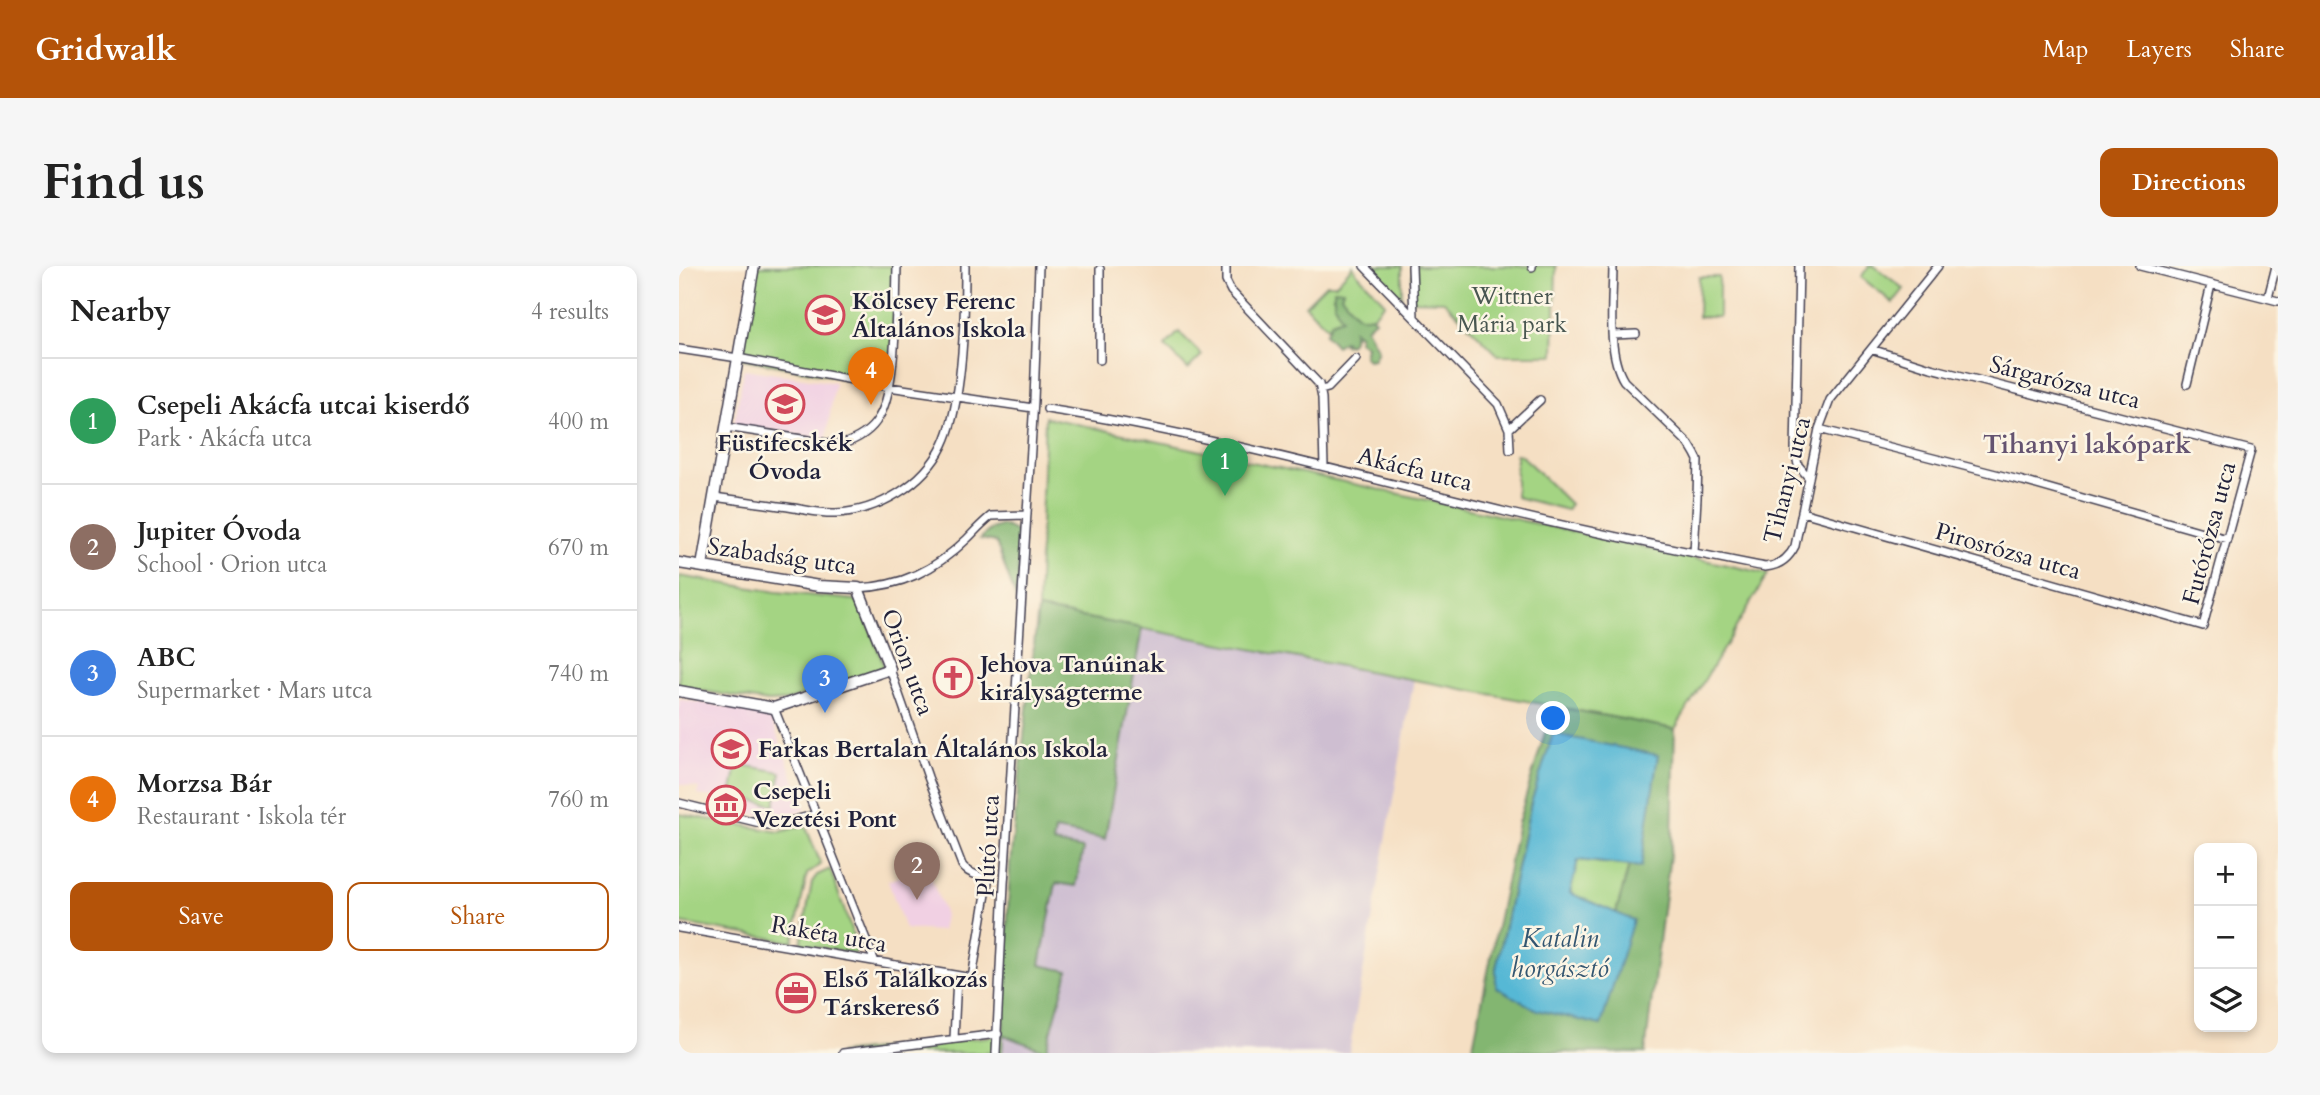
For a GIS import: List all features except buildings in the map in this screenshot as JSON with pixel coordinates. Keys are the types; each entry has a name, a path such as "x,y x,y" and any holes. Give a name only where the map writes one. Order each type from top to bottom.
{"street":[{"path":"702,566 754,266"},
{"path":"726,427 840,445 861,436 879,419 889,387 895,334 897,266"},
{"path":"715,497 834,513 862,510 876,505 891,498 913,481 934,459 949,429 956,398 962,342 964,266"},
{"path":"1026,515 1034,408 1039,266"},
{"path":"1226,266 1226,281 1231,291 1315,378 1321,390 1324,466"},
{"path":"1364,266 1498,404 1509,429 1510,450"},
{"path":"1412,266 1414,318"},
{"path":"1613,266 1615,363 1624,381 1689,444 1697,460 1694,553"},
{"path":"1799,266 1795,451 1798,465 1809,478"},
{"name":"Tihanyi utca","path":"1773,566 1781,563 1792,552 1819,429 1830,400 1938,266"},
{"path":"2268,298 2276,266"},
{"path":"2145,267 2278,301"},
{"path":"1100,269 1100,360"},
{"path":"2187,384 2211,285"},
{"path":"1613,335 1636,334"},
{"path":"679,349 889,387 1034,408"},
{"name":"Sárgarózsa utca","path":"1871,349 1931,368 2251,450"},
{"path":"1321,390 1328,388 1356,359"},
{"path":"1509,429 1540,400"},
{"name":"Akácfa utca","path":"1047,409 1150,428 1324,466 1508,513 1694,553 1765,567 1773,566"},
{"path":"1819,429 2023,481 2227,539"},
{"name":"Futórózsa utca","path":"2203,626 2251,450"},
{"name":"Pirosrózsa utca","path":"1802,512 2203,626"},
{"name":"Szabadság utca","path":"679,563 819,586 858,589 901,582 925,572 957,548 991,516 1026,515"},
{"name":"Plútó utca","path":"996,1053 1026,515"},
{"name":"Orion utca","path":"858,589 962,865 965,870 985,878 988,882 972,978"},
{"path":"679,691 774,708 890,669"},
{"path":"774,708 875,962"},
{"path":"679,803 772,825 817,814"},
{"name":"Rakéta utca","path":"679,928 972,978"},
{"path":"954,1039 957,976"},
{"path":"843,1053 998,1034"}],"shaded area":[{"name":"Füstifecskék Óvoda","path":"744,369 835,383 826,439 734,425"},
{"path":"1142,628 1414,679 1349,1053 1002,1053 1003,1035 1046,1051 1068,971 1040,965 1056,883 1083,849 1053,843 1055,830 1106,839"},
{"name":"Farkas Bertalan Általános Iskola","path":"679,699 769,714 806,810 773,818 722,806 723,798 698,795 699,788 679,784"},
{"path":"927,867 945,915 942,931 905,929 888,881"}],"green space":[{"name":"Kölcsey Ferenc Általános Iskola","path":"754,266 897,266 889,387 738,358"},
{"path":"1353,266 1385,303 1345,345 1305,305 1326,284 1336,284"},
{"path":"1371,266 1402,266 1402,297 1399,295"},
{"name":"Wittner Mária park","path":"1412,266 1556,266 1554,355 1498,355 1444,301 1412,300"},
{"path":"1869,266 1874,266 1904,289 1893,303 1861,277"},
{"path":"1699,277 1719,277 1719,317 1698,317"},
{"path":"1334,289 1343,290 1341,295 1357,314 1371,316 1375,320 1366,328 1378,350 1374,359 1368,360 1364,356 1366,346 1359,341 1359,335 1353,330 1353,340 1349,345 1344,341 1336,346 1325,334 1331,322 1342,318 1334,304"},
{"path":"1179,332 1202,355 1188,369 1165,346"},
{"path":"1045,417 1768,574 1675,729 1038,609"},
{"path":"1516,454 1521,455 1570,504 1567,510 1516,497"},
{"path":"1003,525 1015,531 1020,539 1017,601 996,542 980,539 991,529"},
{"path":"679,576 777,592 855,600 861,605 884,666 786,701 768,702 679,687"},
{"path":"1038,609 1142,628 1105,839 1055,830 1053,843 1083,849 1076,886 1056,883 1040,965 1068,971 1046,1051 1003,1035 1010,863"},
{"path":"1553,706 1675,729 1672,839 1645,1053 1472,1051 1518,823","holes":["1531,803 1640,867 1629,866 1616,913 1633,920 1496,969"]},
{"path":"737,764 781,772 775,805 731,796"},
{"path":"679,814 780,832 805,825 821,864 807,874 793,942 679,923"},
{"path":"1577,860 1629,866 1616,913 1570,894"},
{"path":"830,869 858,949 855,954 801,944 812,882 817,875"},
{"path":"1003,1035 1002,1053 839,1053"}],"water":[{"name":"Katalin horgásztó","path":"1553,734 1658,755 1641,867 1578,860 1570,893 1633,920 1601,1025 1537,1010 1496,987 1496,969 1531,803"}],"place":[{"name":"Kölcsey Ferenc Általános Iskola","path":"825,315"},
{"name":"Füstifecskék Óvoda","path":"785,404"},
{"name":"Morzsa Bár","path":"871,405"},
{"name":"Csepeli Akácfa utcai kiserdő","path":"1225,496"},
{"name":"Jehova Tanúinak királyságterme","path":"953,678"},
{"name":"ABC","path":"825,713"},
{"name":"Farkas Bertalan Általános Iskola","path":"731,749"},
{"name":"Csepeli Vezetési Pont","path":"726,805"},
{"name":"Jupiter Óvoda","path":"917,900"},
{"name":"Első Találkozás Társkereső","path":"796,993"}],"district":[{"name":"Tihanyi lakópark","path":"2087,444"}]}
